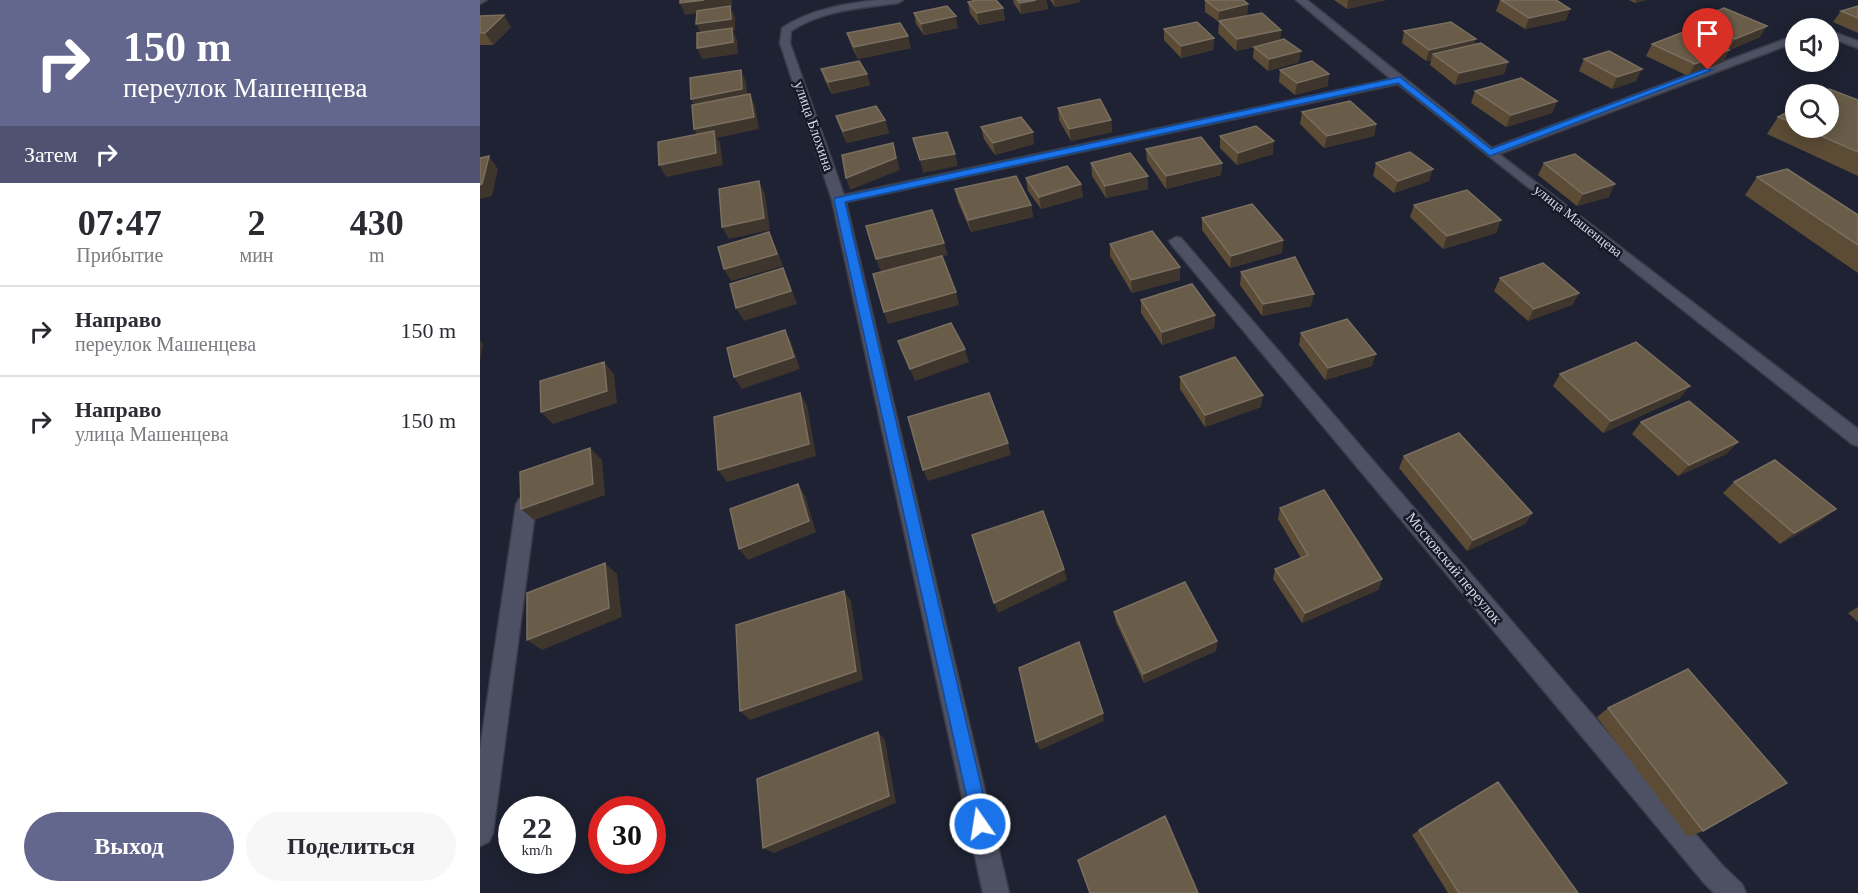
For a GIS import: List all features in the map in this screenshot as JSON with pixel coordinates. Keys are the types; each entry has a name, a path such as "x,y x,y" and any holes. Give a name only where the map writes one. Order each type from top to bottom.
{"street":[{"name":"улица Блохина","path":"898,0 845,4 796,22 786,30 785,43 839,200 996,893"},
{"name":"улица Машенцева","path":"1301,0 1490,153 1858,439"},
{"path":"1839,37 1858,45"},
{"path":"1490,153 1785,42"},
{"path":"839,200 1400,80"},
{"name":"Московский переулок","path":"1176,241 1714,875 1733,893"},
{"path":"480,833 526,505"}],"building":[{"path":"680,0 704,0 680,3"},
{"path":"996,0 1003,8 977,13 968,2"},
{"path":"1017,0 1036,0 1020,3"},
{"path":"1205,0 1243,0 1248,4 1219,11"},
{"path":"1501,0 1556,0 1570,9 1529,18"},
{"path":"730,6 731,19 696,24 697,11"},
{"path":"947,6 956,16 921,24 914,13"},
{"path":"1858,6 1858,18 1841,11"},
{"path":"1724,8 1767,26 1735,39 1692,21"},
{"path":"1262,13 1281,30 1237,39 1219,21"},
{"path":"504,15 485,33 480,33 480,16"},
{"path":"1197,22 1214,38 1181,46 1164,29"},
{"path":"1451,22 1476,39 1429,50 1404,31"},
{"path":"900,23 908,36 854,47 847,33"},
{"path":"732,28 733,42 697,48 697,33"},
{"path":"1686,31 1729,50 1695,64 1652,44"},
{"path":"1284,39 1301,51 1269,59 1254,47"},
{"path":"1481,43 1508,62 1459,73 1433,54"},
{"path":"1609,51 1642,69 1617,77 1584,59"},
{"path":"859,61 867,74 828,82 821,69"},
{"path":"1312,61 1329,74 1297,83 1280,70"},
{"path":"741,70 742,89 691,99 690,78"},
{"path":"1521,78 1557,101 1511,115 1475,91"},
{"path":"1839,93 1858,100 1858,152 1826,138 1839,138"},
{"path":"750,94 754,117 694,129 692,105"},
{"path":"1100,99 1111,120 1069,129 1058,108"},
{"path":"1350,101 1376,124 1327,136 1302,112"},
{"path":"876,106 885,120 843,131 836,116"},
{"path":"1785,113 1785,120 1778,117"},
{"path":"1021,117 1033,132 993,143 981,127"},
{"path":"1256,126 1274,141 1238,153 1220,136"},
{"path":"714,131 716,153 659,165 658,142"},
{"path":"947,132 955,154 920,160 913,138"},
{"path":"1201,137 1222,163 1166,176 1146,149"},
{"path":"893,143 896,158 846,178 842,155"},
{"path":"1410,152 1433,169 1398,181 1376,163"},
{"path":"1130,153 1148,176 1105,186 1091,163"},
{"path":"1575,154 1615,184 1583,194 1544,163"},
{"path":"489,156 482,184 480,185 480,158"},
{"path":"1067,166 1081,184 1039,197 1026,178"},
{"path":"1787,169 1858,215 1858,245 1757,177"},
{"path":"1016,176 1031,205 968,220 955,189"},
{"path":"759,181 764,218 722,227 719,189"},
{"path":"1467,190 1501,220 1447,236 1414,205"},
{"path":"1252,204 1283,240 1231,256 1202,218"},
{"path":"932,210 944,243 876,259 866,226"},
{"path":"1152,231 1180,267 1131,280 1110,244"},
{"path":"769,232 777,254 724,269 718,247"},
{"path":"942,256 956,292 884,312 873,274"},
{"path":"1295,257 1314,294 1263,304 1241,272"},
{"path":"1543,263 1579,293 1534,309 1500,278"},
{"path":"783,268 791,291 736,308 730,284"},
{"path":"1192,284 1215,315 1162,332 1141,300"},
{"path":"1347,319 1376,354 1328,368 1301,333"},
{"path":"951,323 965,349 910,369 898,341"},
{"path":"785,330 794,357 734,377 727,348"},
{"path":"1636,342 1690,386 1611,421 1560,374"},
{"path":"1235,357 1263,395 1205,415 1180,377"},
{"path":"604,362 607,391 541,412 540,381"},
{"path":"800,393 809,444 718,470 714,417"},
{"path":"989,393 1008,443 923,470 908,417"},
{"path":"1689,401 1738,442 1689,465 1641,422"},
{"path":"1459,433 1532,513 1473,540 1404,456"},
{"path":"590,448 593,484 521,509 520,472"},
{"path":"1775,460 1836,509 1794,533 1734,482"},
{"path":"798,484 809,521 739,549 730,509"},
{"path":"1324,490 1382,579 1305,613 1275,569 1308,555 1280,508"},
{"path":"1043,511 1064,569 994,603 972,535"},
{"path":"605,563 609,608 527,640 527,593"},
{"path":"1185,582 1217,641 1143,674 1114,612"},
{"path":"844,591 856,671 740,711 736,625"},
{"path":"1079,642 1103,713 1036,742 1019,668"},
{"path":"1688,669 1787,783 1703,831 1608,708"},
{"path":"878,732 889,796 763,848 757,779"},
{"path":"1498,782 1578,893 1459,893 1419,830"},
{"path":"1165,816 1198,893 1090,893 1078,860"}],"route":[{"path":"980,824 839,200 1400,80 1490,153 1708,70"}]}
